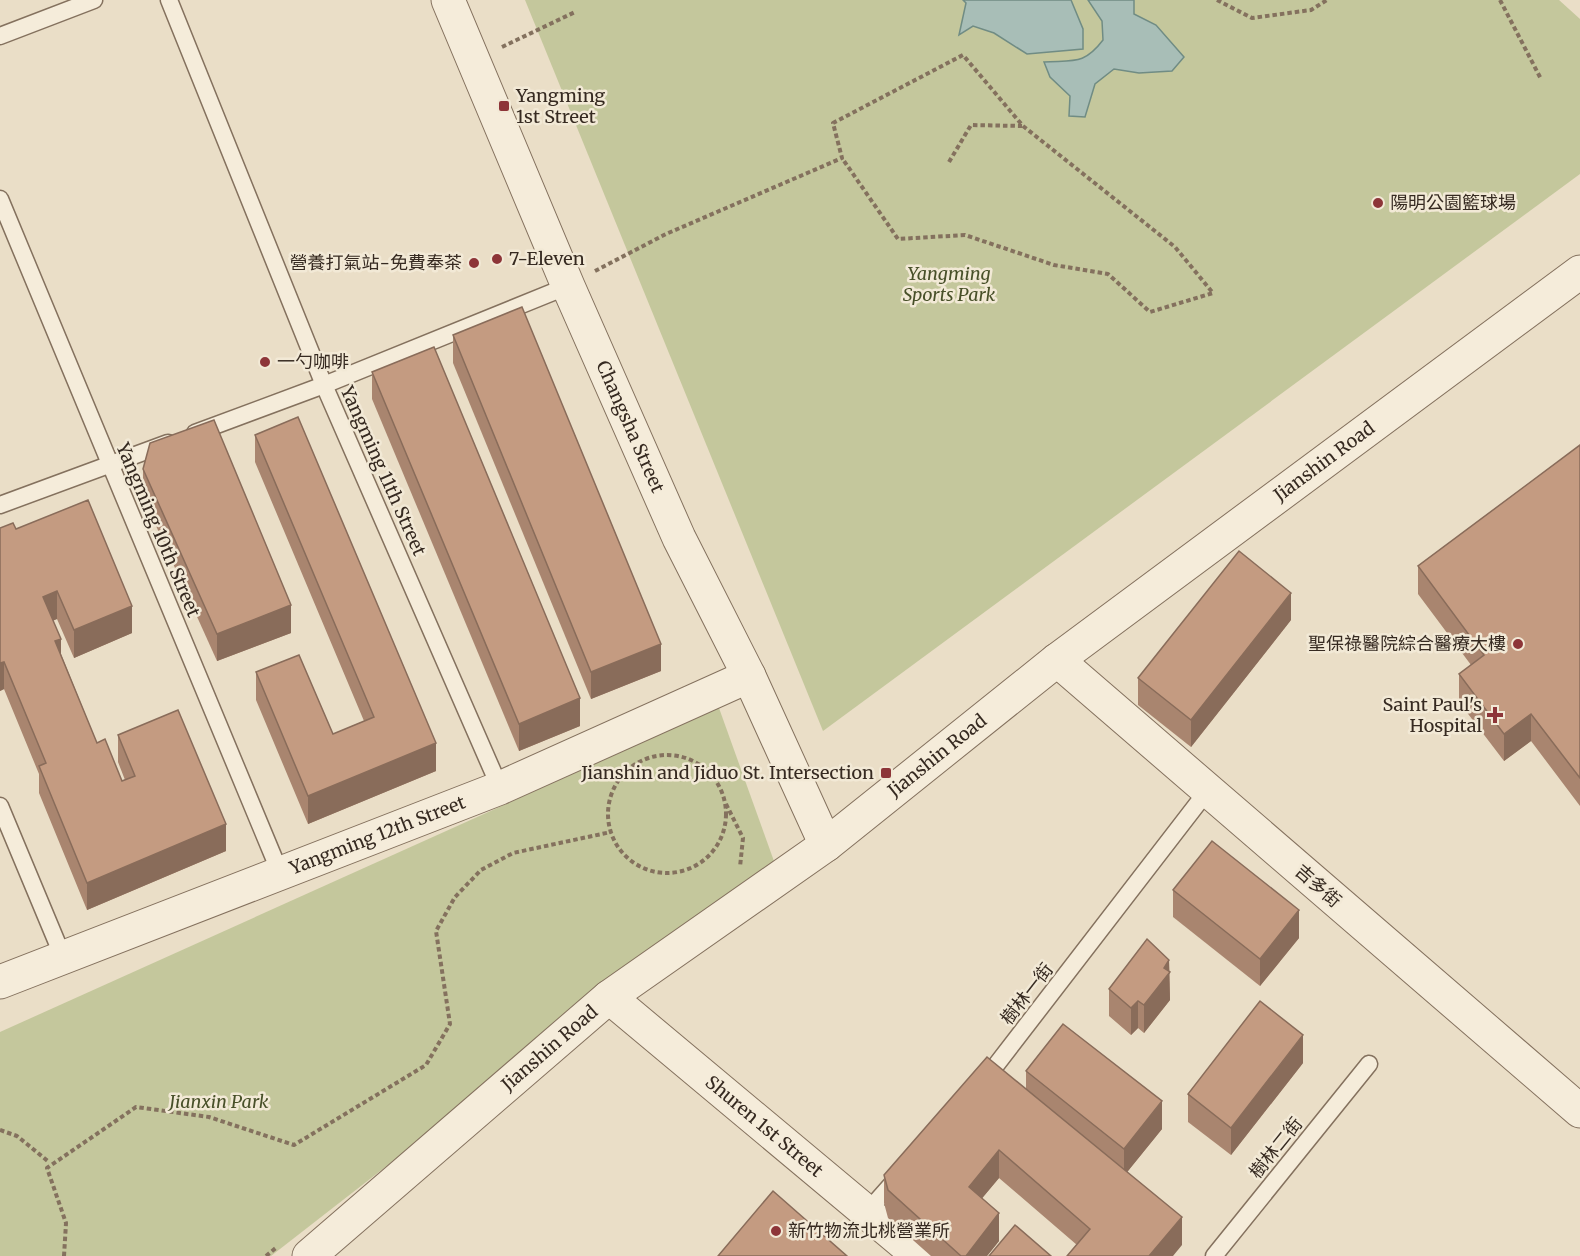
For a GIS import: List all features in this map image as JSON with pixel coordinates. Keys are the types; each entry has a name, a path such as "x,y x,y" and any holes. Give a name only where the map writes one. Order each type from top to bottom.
{"street":[{"name":"Changsha Street","path":"448,0 568,286 679,538 749,676 826,845"},
{"name":"Jianshin Road","path":"309,1256 609,997 826,845 1057,660 1580,272"},
{"name":"吉多街","path":"1057,660 1580,1111"},
{"name":"Yangming 12th Street","path":"0,982 500,788 749,676"},
{"name":"Shuren 1st Street","path":"609,997 919,1256"}],"lane":[{"path":"0,36 94,0"},
{"name":"Yangming 11th Street","path":"169,0 324,385 500,788"},
{"name":"Yangming 10th Street","path":"0,199 280,875"},
{"path":"0,504 324,385 568,286"},
{"name":"樹林一街","path":"973,1094 1208,790"},
{"path":"0,806 63,957"},
{"name":"樹林二街","path":"1214,1256 1369,1064"},
{"path":"867,1212 912,1161"}],"path":[{"path":"1217,0 1252,18 1311,10 1327,0"},
{"path":"1500,0 1541,79"},
{"path":"474,61 575,12"},
{"path":"963,55 1023,126 1175,247 1213,293 1150,312 1108,274 1054,265 965,235 898,239 842,158 833,123 963,55"},
{"path":"949,162 971,125 1023,126"},
{"path":"568,286 666,234 842,158"},
{"path":"673,755 692,759 708,771 720,786 726,805 726,824 708,858 691,869 672,873 652,871 634,863 620,850 611,832 608,813 611,794 635,764 653,756 673,755"},
{"path":"64,1256 66,1223 47,1168 136,1107 209,1118 294,1145 426,1065 450,1024 436,931 455,897 481,870 513,854 611,832"},
{"path":"0,1130 16,1136 49,1162"}],"green space":[{"name":"Yangming Sports Park","path":"525,0 1559,0 1580,19 1580,174 823,731"},
{"name":"Jianxin Park","path":"719,708 775,864 271,1256 0,1256 0,1032"}],"water":[{"path":"963,0 1071,0 1083,29 1083,49 1027,54 994,33 973,26 959,35 966,3"},
{"path":"1088,0 1134,0 1134,14 1156,25 1184,57 1172,71 1139,73 1114,69 1095,84 1085,117 1069,116 1070,96 1050,77 1044,62 1078,60 1090,54 1103,40 1102,21"}],"building":[{"path":"522,307 661,644 591,672 453,335"},
{"path":"434,347 580,698 519,724 372,372"},
{"path":"298,417 436,743 308,796 256,672 299,655 333,734 374,717 255,435"},
{"path":"214,420 291,605 217,634 143,469 150,443"},
{"name":"聖保祿醫院綜合醫療大樓","path":"1580,445 1580,778 1531,714 1504,734 1459,674 1484,655 1418,566"},
{"path":"88,500 132,606 74,630 57,591 43,597 61,639 55,641 97,743 105,739 122,781 135,776 118,735 178,710 226,824 87,883 39,766 46,763 4,662 0,663 0,528 13,523 16,529"},
{"path":"1239,551 1291,593 1191,720 1138,678"},
{"path":"1212,841 1299,910 1260,959 1173,890"},
{"path":"1147,939 1169,960 1164,968 1170,972 1144,1005 1138,1001 1131,1008 1109,989"},
{"path":"1260,1001 1303,1035 1231,1128 1188,1094"},
{"path":"1063,1024 1162,1101 1124,1149 1026,1071"},
{"path":"987,1057 1182,1217 1149,1256 1067,1256 1090,1229 999,1150 969,1187 999,1213 966,1256 961,1256 888,1190 884,1175"},
{"path":"773,1191 847,1256 718,1256"},
{"path":"1015,1225 1051,1256 989,1256"}],"place":[{"name":"Yangming 1st Street","path":"504,106"},
{"name":"陽明公園籃球場","path":"1378,203"},
{"name":"7-Eleven","path":"497,259"},
{"name":"營養打氣站-免費奉茶","path":"474,263"},
{"name":"一勺咖啡","path":"265,362"},
{"name":"聖保祿醫院綜合醫療大樓","path":"1518,644"},
{"name":"Saint Paul's Hospital","path":"1495,715"},
{"name":"Jianshin and Jiduo St. Intersection","path":"886,773"},
{"name":"新竹物流北桃營業所","path":"776,1231"}]}
